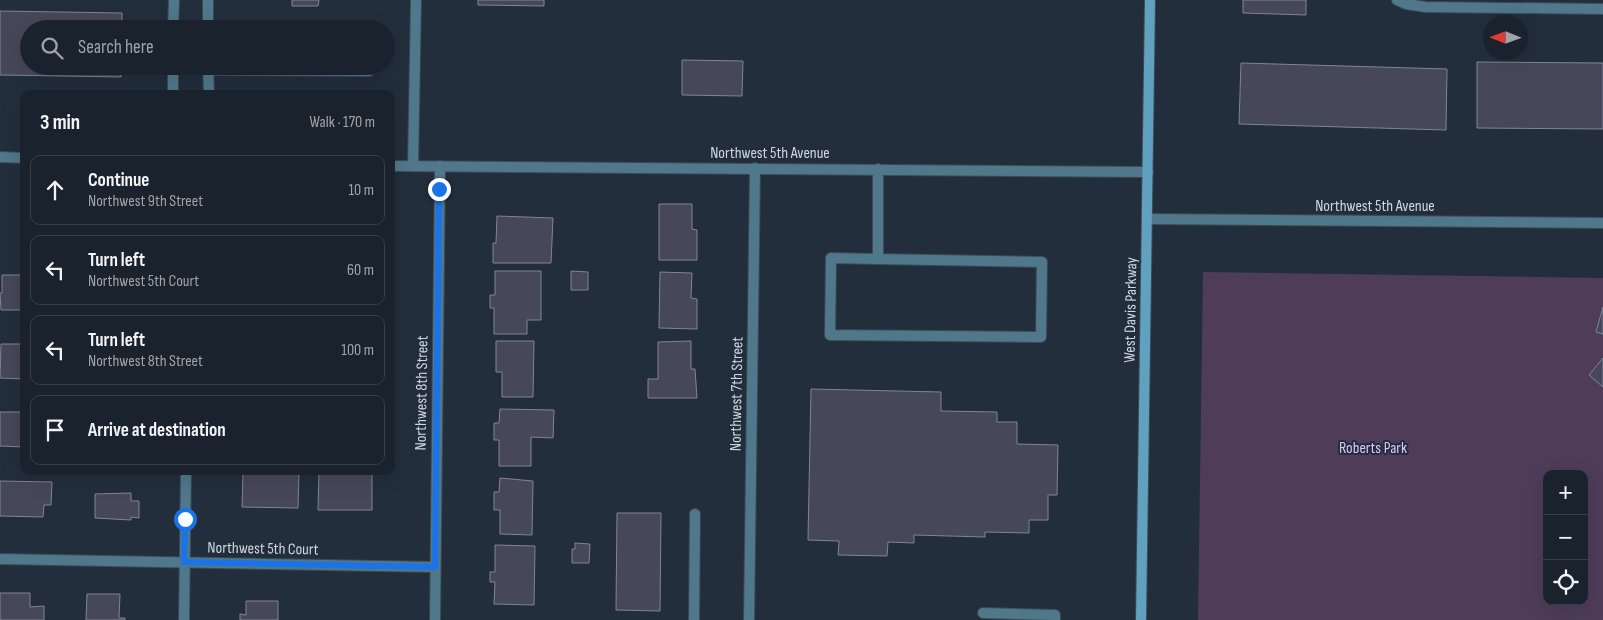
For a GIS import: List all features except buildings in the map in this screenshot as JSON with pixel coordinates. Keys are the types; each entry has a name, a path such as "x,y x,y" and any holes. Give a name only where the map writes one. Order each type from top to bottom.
{"street":[{"path":"173,20 174,0"},
{"path":"208,0 208,20"},
{"path":"413,166 416,0"},
{"name":"West Davis Parkway","path":"1141,620 1150,0"},
{"path":"1397,0 1406,4 1426,7 1603,9"},
{"path":"173,75 173,90"},
{"path":"208,75 209,90"},
{"path":"0,158 20,158"},
{"name":"Northwest 5th Avenue","path":"395,166 1148,172"},
{"name":"Northwest 8th Street","path":"435,620 440,166"},
{"name":"Northwest 7th Street","path":"749,620 755,168"},
{"path":"878,169 878,259"},
{"name":"Northwest 5th Avenue","path":"1148,219 1603,223"},
{"path":"831,258 878,259 1042,262 1041,337 830,334 831,258"},
{"path":"184,620 186,475"},
{"path":"694,620 695,514"},
{"name":"Northwest 5th Court","path":"0,559 435,567"},
{"path":"983,613 1055,615 1055,620"}],"green space":[{"name":"Roberts Park","path":"1203,272 1603,278 1603,620 1198,620"}],"route":[{"path":"185,519 184,562 435,567 439,189"}]}
